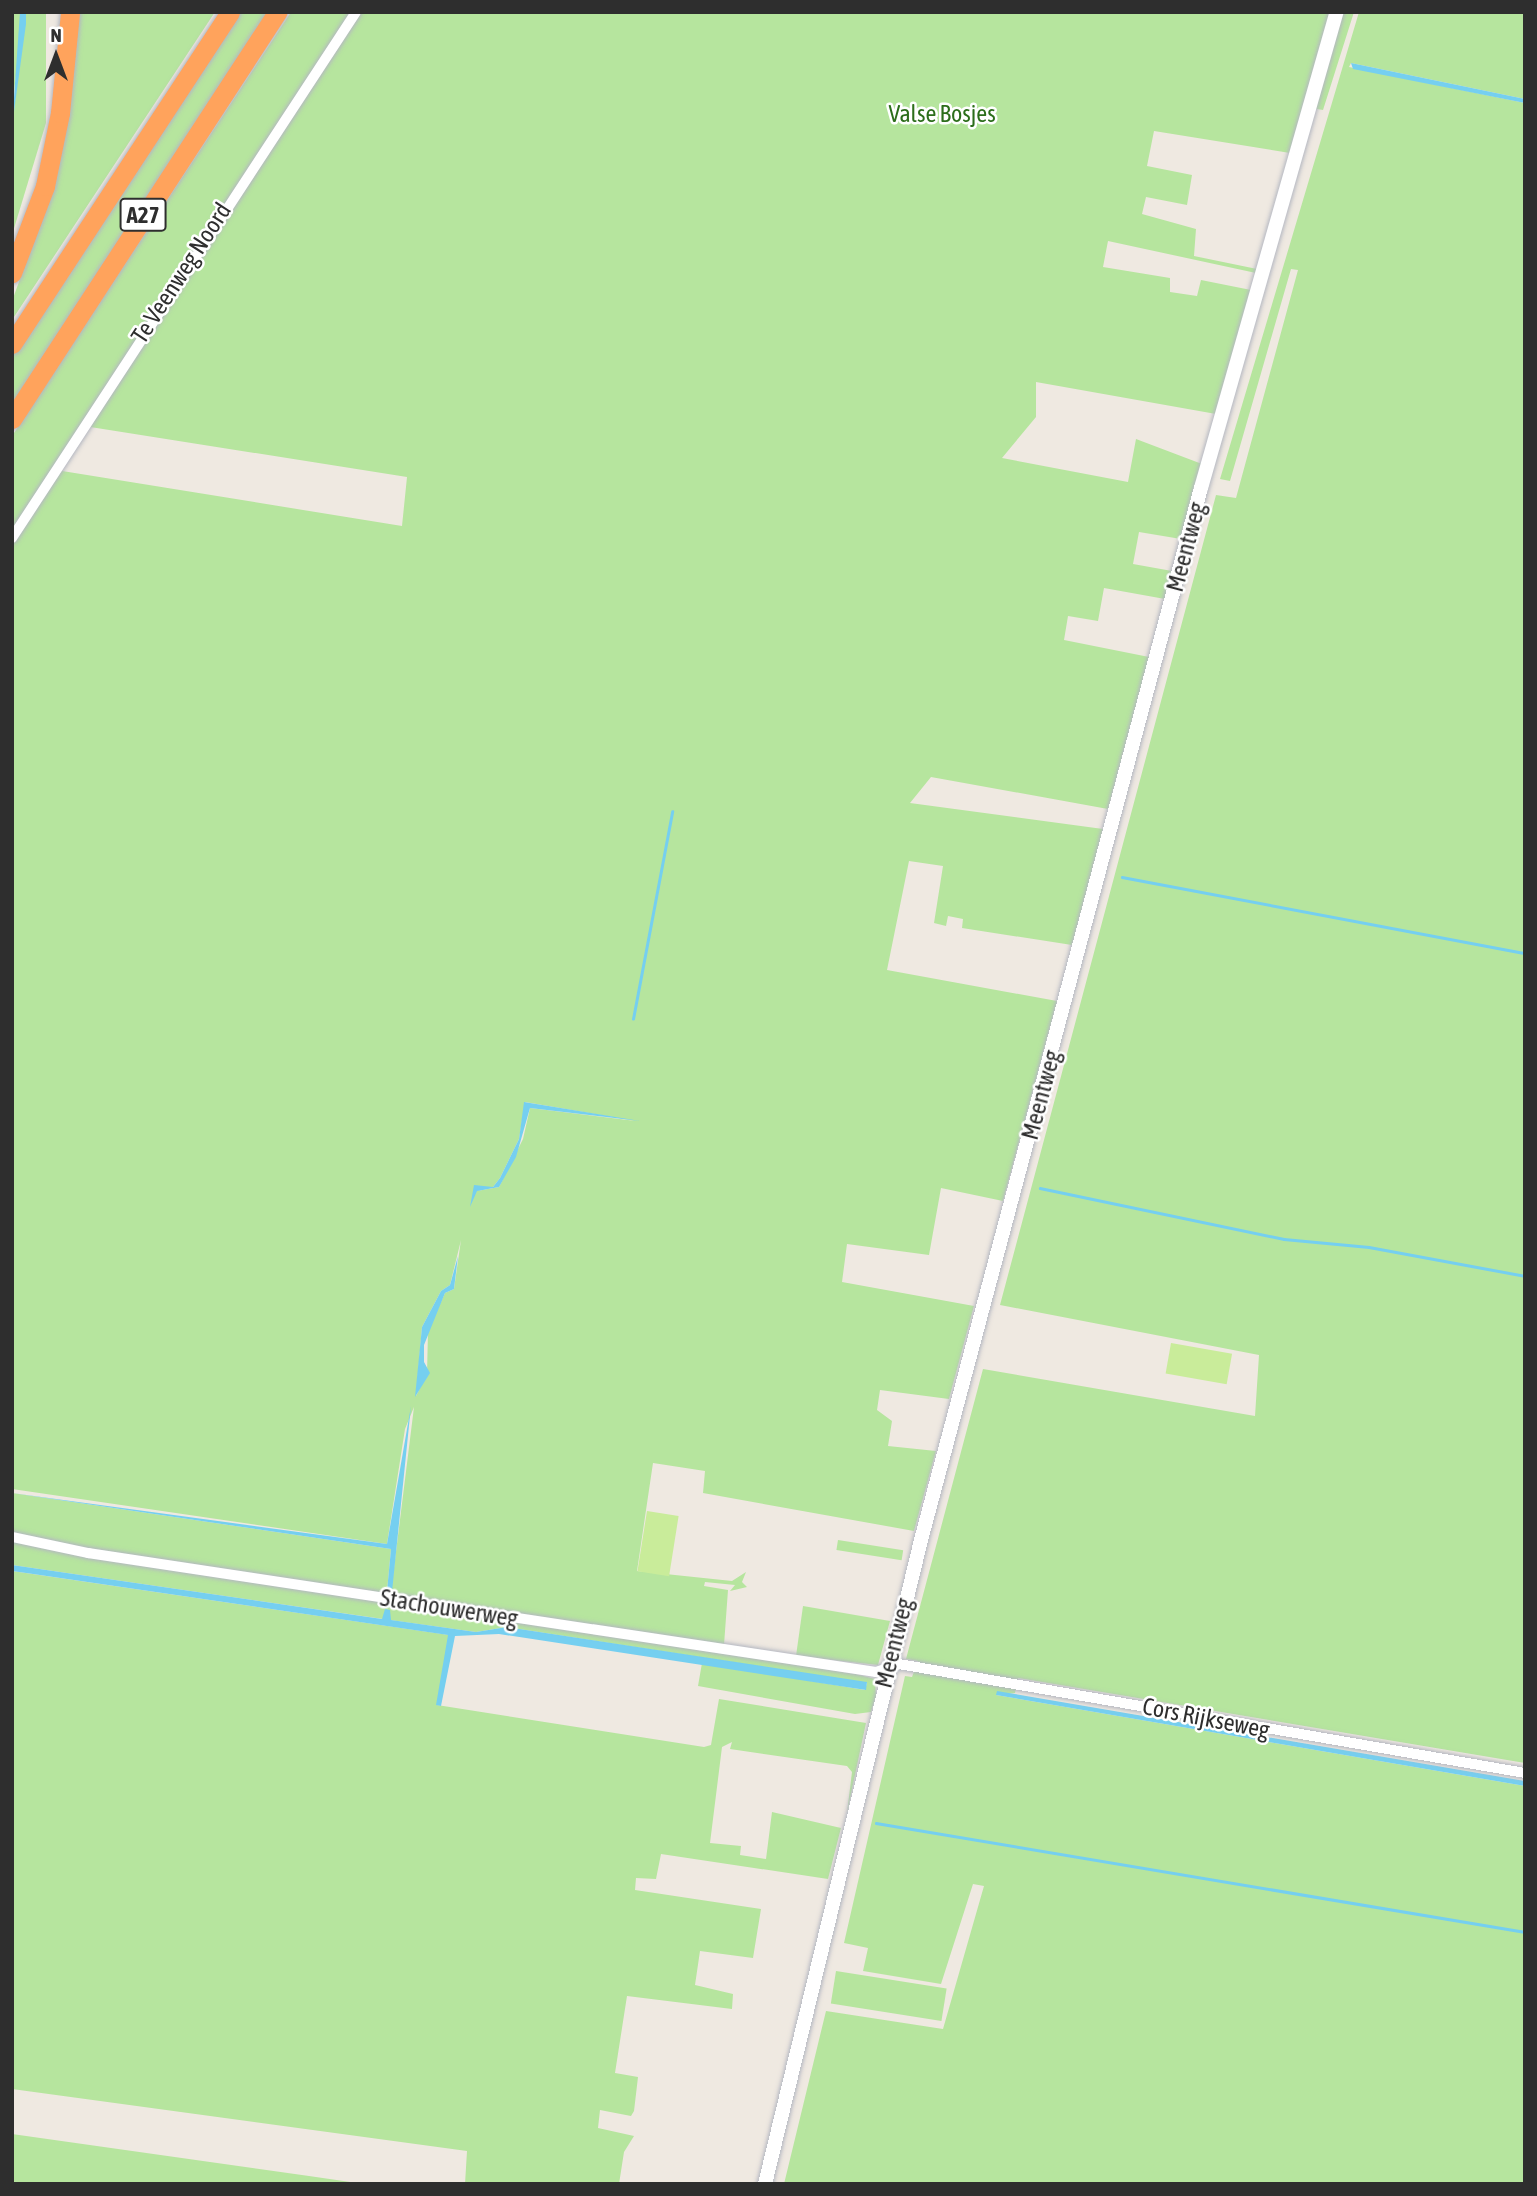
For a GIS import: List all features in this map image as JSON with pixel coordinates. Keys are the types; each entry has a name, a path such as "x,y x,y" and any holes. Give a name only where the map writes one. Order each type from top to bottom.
{"highway":[{"path":"12,273 39,207 53,150 69,12"},
{"name":"A27","path":"12,344 230,12"},
{"name":"A27","path":"12,419 278,12"}],"street":[{"name":"Te Veenweg Noord","path":"12,538 356,12"},
{"name":"Meentweg","path":"765,2184 887,1668 1201,488 1337,12"},
{"name":"Stachouwerweg","path":"12,1537 460,1610 876,1672 887,1668"},
{"name":"Cors Rijkseweg","path":"887,1668 899,1664 1525,1773"}],"green space":[{"path":"12,12 20,12 20,44 12,107"},
{"path":"26,12 46,12 46,123 12,235 12,126"},
{"path":"75,12 215,12 12,320 12,301 43,216"},
{"path":"238,12 273,12 12,406 12,356"},
{"path":"291,12 353,12 12,533 12,436"},
{"name":"Valse Bosjes","path":"359,12 1354,12 1323,110 1305,107 1290,153 1154,131 1147,166 1192,175 1187,205 1146,197 1142,214 1196,229 1194,256 1257,269 1256,273 1108,241 1103,267 1170,278 1170,292 1197,296 1201,280 1251,290 1216,414 1036,382 1036,417 1002,458 1128,482 1136,439 1202,464 1181,539 1139,532 1133,564 1172,571 1165,599 1104,588 1098,621 1068,616 1064,640 1149,657 1108,809 931,777 910,803 1103,829 1072,945 962,928 963,919 948,916 946,926 934,923 943,866 909,861 887,970 1057,1001 1003,1201 941,1188 929,1255 847,1244 842,1282 974,1306 949,1399 880,1390 877,1410 892,1421 888,1446 936,1451 914,1531 703,1493 705,1471 653,1463 637,1571 732,1581 746,1572 742,1582 747,1587 730,1591 735,1585 705,1582 704,1586 728,1590 724,1645 56,1544 12,1532 12,1493 391,1549 387,1591 391,1592 414,1407 405,1429 387,1544 12,1489 12,542 56,470 402,526 407,477 84,426","holes":["525,1102 636,1121 530,1108 523,1139 499,1187 477,1191 493,1187 500,1178 519,1139","461,1240 454,1289 445,1293 428,1331 427,1374 416,1396 422,1327 441,1291 450,1285"]},
{"path":"1359,12 1525,12 1525,99 1351,63 1349,67 1525,103 1525,1763 1018,1678 1015,1693 996,1695 1525,1786 1525,2184 784,2184 826,2011 943,2029 984,1886 973,1884 941,1984 863,1971 868,1948 844,1943 905,1676 912,1677 918,1661 906,1659 983,1369 1255,1416 1259,1355 1000,1305 1216,495 1236,498 1298,270 1291,269 1230,481 1220,479"},
{"path":"1171,1343 1232,1354 1227,1384 1166,1374"},
{"path":"647,1511 679,1516 669,1576 637,1571"},
{"path":"838,1540 903,1550 902,1560 836,1550"},
{"path":"12,1541 856,1674 875,1679 876,1696 871,1712 855,1714 698,1686 702,1663 865,1690 867,1683 507,1627 476,1632 390,1620 390,1610 383,1619 12,1565"},
{"path":"12,1571 449,1635 437,1705 704,1747 711,1745 719,1699 866,1723 847,1813 852,1772 847,1766 730,1749 732,1742 722,1747 710,1843 741,1846 740,1855 766,1859 772,1812 841,1828 828,1879 661,1854 656,1879 636,1878 635,1890 761,1909 753,1958 700,1951 695,1985 733,1994 732,2009 627,1996 615,2073 638,2077 634,2111 631,2116 600,2110 598,2128 634,2136 624,2152 619,2184 465,2184 467,2151 12,2089"},
{"path":"803,1606 890,1621 878,1665 796,1656"},
{"path":"836,1971 947,1989 941,2021 831,2004"},
{"path":"12,2134 309,2176 364,2184 12,2184"}],"water":[{"path":"20,12 26,12 26,24 12,126"},
{"path":"1351,63 1525,99 1525,103 1353,69"},
{"path":"524,1102 640,1121 530,1108 516,1157 499,1187 477,1191 470,1207 474,1185 493,1187 500,1178 519,1139"},
{"path":"458,1256 454,1289 445,1293 424,1345 424,1362 430,1373 415,1397 422,1327 441,1291 450,1285"},
{"path":"411,1406 392,1592 387,1591 391,1549 12,1493 387,1544"},
{"path":"12,1565 382,1619 385,1609 390,1610 391,1620 476,1632 507,1627 867,1682 866,1690 499,1634 455,1636 441,1706 436,1705 448,1635 12,1571"},
{"path":"997,1691 1525,1781 1525,1786 996,1695"}],"waterway":[{"path":"633,1019 672,812"},
{"path":"1122,877 1525,953"},
{"path":"1040,1188 1284,1239 1369,1247 1525,1276"},
{"path":"876,1823 1525,1932"}]}
